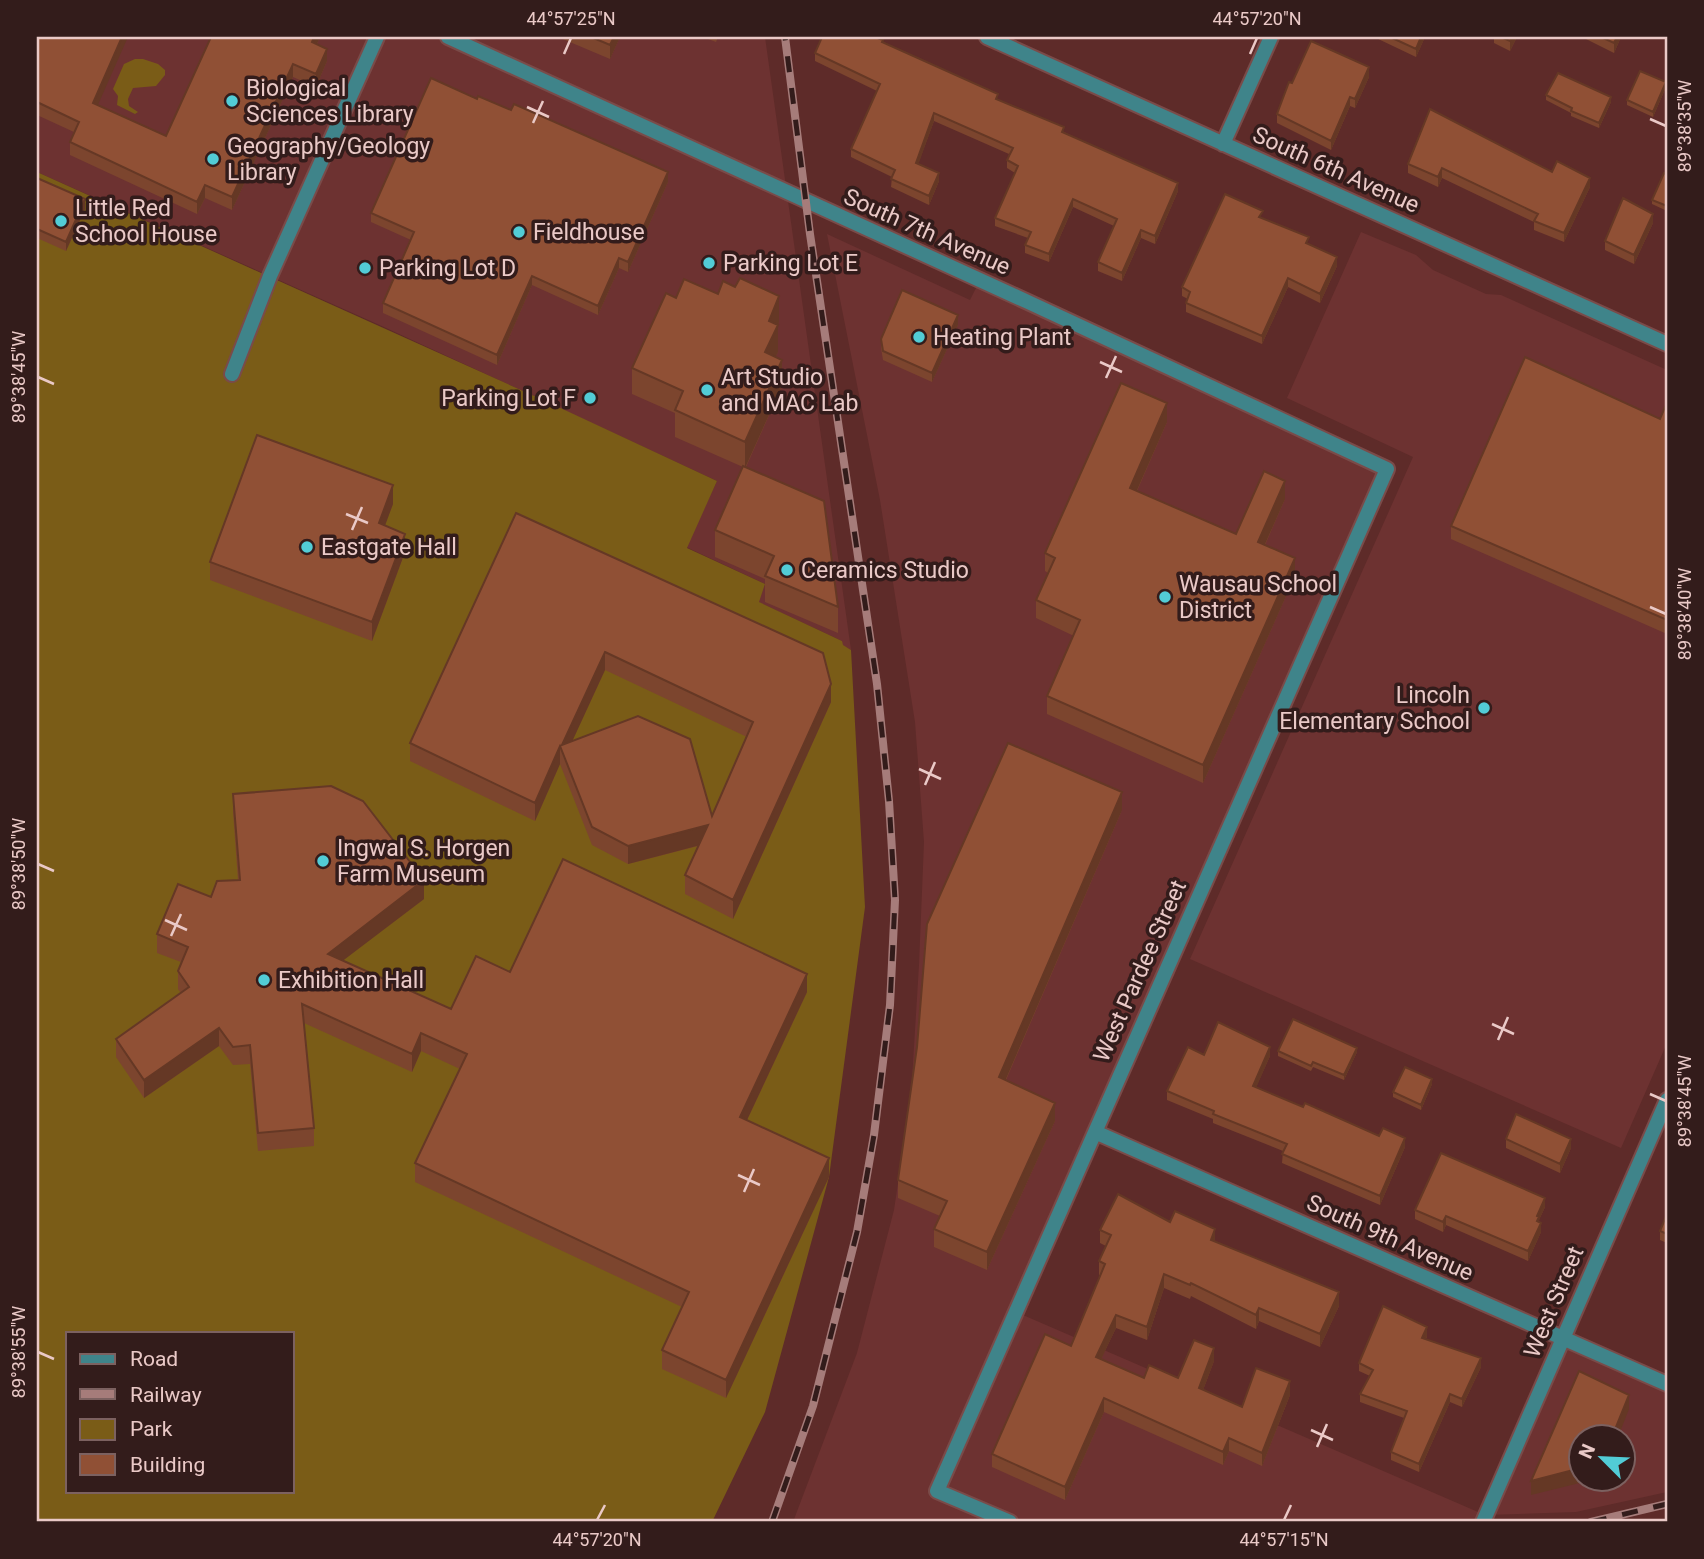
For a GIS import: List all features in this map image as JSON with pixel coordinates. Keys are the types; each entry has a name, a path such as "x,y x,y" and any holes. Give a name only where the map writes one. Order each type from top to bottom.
{"street":[{"path":"232,374 270,276 377,37"},
{"name":"South 7th Avenue","path":"448,37 1387,470"},
{"name":"South 6th Avenue","path":"987,37 1667,344"},
{"path":"1223,144 1271,37"},
{"name":"West Pardee Street","path":"1010,1522 937,1491 1387,470"},
{"name":"West Street","path":"1483,1522 1667,1100"},
{"name":"South 9th Avenue","path":"1095,1132 1667,1384"}],"shaded area":[{"path":"37,37 765,37 851,650 842,645 842,641 758,602 765,584 686,547 717,481 384,327 37,172"},
{"name":"Lincoln Elementary School","path":"1361,232 1416,255 1433,270 1486,294 1501,295 1667,370 1667,1043 1621,1148 1190,959 1413,457 1287,398"},
{"path":"827,234 970,300 980,280 1387,469 1016,1312 1485,1515 1562,1339 1667,1384 1667,1492 1576,1512 1486,1515 1483,1522 793,1522 857,1353 894,1210 911,1096 919,965 924,842 915,722 880,500"}],"green space":[{"path":"143,59 158,64 165,70 165,75 156,86 133,88 128,99 129,106 138,112 135,114 117,105 118,96 113,89 124,64"},
{"path":"37,172 717,481 687,548 765,584 759,602 842,641 843,645 851,650 865,907 829,1177 765,1412 712,1522 37,1522"}],"building":[{"path":"37,37 122,37 93,103 166,136 211,37 314,37 312,42 327,49 316,74 293,64 232,197 205,185 197,202 70,142 79,122 37,102"},
{"path":"591,37 614,37 610,45"},
{"path":"822,37 875,37 883,40 882,42 998,94 996,99 1064,127 1062,132 1178,183 1155,236 1141,230 1122,273 1098,262 1117,219 1073,199 1049,254 1025,245 1031,232 995,218 1018,166 1007,160 1013,148 934,113 916,163 939,173 929,196 891,179 895,170 851,149 880,84 815,53"},
{"path":"1390,37 1421,37 1416,49"},
{"path":"1601,37 1617,37 1614,43"},
{"path":"1311,41 1369,67 1355,99 1350,97 1331,141 1277,114 1289,82 1292,83"},
{"path":"1640,71 1666,82 1653,112 1627,100"},
{"path":"1558,73 1611,97 1599,123 1571,111 1572,108 1546,95"},
{"name":"Fieldhouse","path":"431,78 477,99 478,96 511,110 514,104 668,172 628,262 619,258 598,306 532,276 497,355 383,303 414,232 371,213"},
{"path":"1430,109 1552,172 1557,161 1590,178 1564,233 1534,221 1538,214 1442,168 1438,177 1408,164"},
{"path":"1664,173 1667,174 1667,206 1652,200"},
{"path":"37,178 85,199 66,242 37,229"},
{"path":"1225,194 1263,211 1259,217 1309,237 1306,243 1337,257 1320,294 1288,278 1262,336 1186,303 1190,292 1182,287"},
{"path":"1623,198 1653,214 1634,255 1605,241"},
{"name":"Art Studio and MAC Lab","path":"740,278 779,296 769,321 778,325 765,352 782,360 745,442 675,410 683,391 632,368 666,293 676,298 684,279 718,294 723,281 735,287"},
{"name":"Heating Plant","path":"902,290 958,315 932,373 883,351 881,339"},
{"path":"1525,357 1660,419 1665,407 1667,408 1667,620 1451,526"},
{"name":"Wausau School District","path":"1121,383 1167,403 1130,488 1236,534 1264,471 1285,481 1258,542 1295,558 1203,765 1047,696 1080,620 1036,600 1055,558 1045,553"},
{"name":"Eastgate Hall","path":"257,435 393,485 379,523 405,534 372,622 210,562"},
{"name":"Ceramics Studio","path":"743,466 824,501 838,607 765,576 774,556 715,530"},
{"path":"516,513 823,653 831,684 733,900 685,875 708,825 628,846 592,827 560,746 535,803 410,743","holes":["605,652 753,722 712,816 690,739 638,716 562,745"]},
{"path":"1008,743 1122,792 999,1077 1055,1103 987,1252 934,1229 947,1201 898,1180 917,1047 927,924"},
{"path":"331,786 363,801 424,880 328,954 451,1009 476,956 510,972 563,859 807,974 740,1117 829,1158 726,1380 662,1350 689,1292 415,1163 467,1054 421,1033 412,1054 302,1004 314,1128 258,1133 250,1045 233,1047 219,1028 144,1080 116,1039 189,987 178,971 188,947 157,934 178,884 211,897 217,881 240,880 233,794"},
{"path":"1293,1019 1357,1048 1344,1075 1313,1062 1311,1066 1278,1051"},
{"path":"1218,1022 1270,1047 1253,1086 1303,1107 1305,1103 1379,1136 1383,1128 1405,1138 1380,1196 1282,1154 1287,1144 1213,1114 1214,1111 1167,1091 1188,1047 1204,1055"},
{"path":"1405,1067 1432,1079 1421,1105 1393,1092"},
{"path":"1516,1114 1571,1139 1560,1164 1506,1139"},
{"path":"1441,1153 1545,1198 1537,1216 1537,1221 1541,1223 1528,1251 1446,1216 1443,1222 1415,1210"},
{"path":"1118,1194 1170,1222 1175,1211 1215,1229 1211,1240 1339,1292 1320,1334 1259,1308 1256,1315 1191,1283 1190,1285 1164,1274 1147,1327 1116,1315 1096,1357 1144,1378 1149,1365 1178,1378 1194,1340 1214,1348 1199,1388 1242,1407 1256,1368 1290,1381 1262,1453 1229,1438 1223,1452 1104,1398 1065,1487 992,1454 1045,1334 1071,1346 1105,1264 1099,1261 1111,1235 1100,1230"},
{"path":"1667,1214 1667,1234 1660,1231"},
{"path":"1383,1306 1427,1327 1422,1338 1481,1358 1462,1399 1450,1394 1419,1464 1391,1452 1407,1411 1360,1394 1373,1370 1359,1363"},
{"path":"1579,1371 1629,1395 1618,1422 1568,1422 1568,1471 1531,1481"}],"railway":[{"path":"772,1522 813,1406 857,1232 874,1135 890,1005 895,900 889,801 877,684 810,234 785,37"},
{"path":"1591,1522 1667,1504"}],"place":[{"name":"Biological Sciences Library","path":"232,101"},
{"name":"Geography/Geology Library","path":"213,159"},
{"name":"Little Red School House","path":"61,221"},
{"name":"Fieldhouse","path":"519,232"},
{"name":"Parking Lot E","path":"709,263"},
{"name":"Parking Lot D","path":"365,268"},
{"name":"Heating Plant","path":"919,337"},
{"name":"Art Studio and MAC Lab","path":"707,390"},
{"name":"Parking Lot F","path":"590,398"},
{"name":"Eastgate Hall","path":"307,547"},
{"name":"Ceramics Studio","path":"787,570"},
{"name":"Wausau School District","path":"1165,597"},
{"name":"Lincoln Elementary School","path":"1484,708"},
{"name":"Ingwal S. Horgen Farm Museum","path":"323,861"},
{"name":"Exhibition Hall","path":"264,980"}]}
